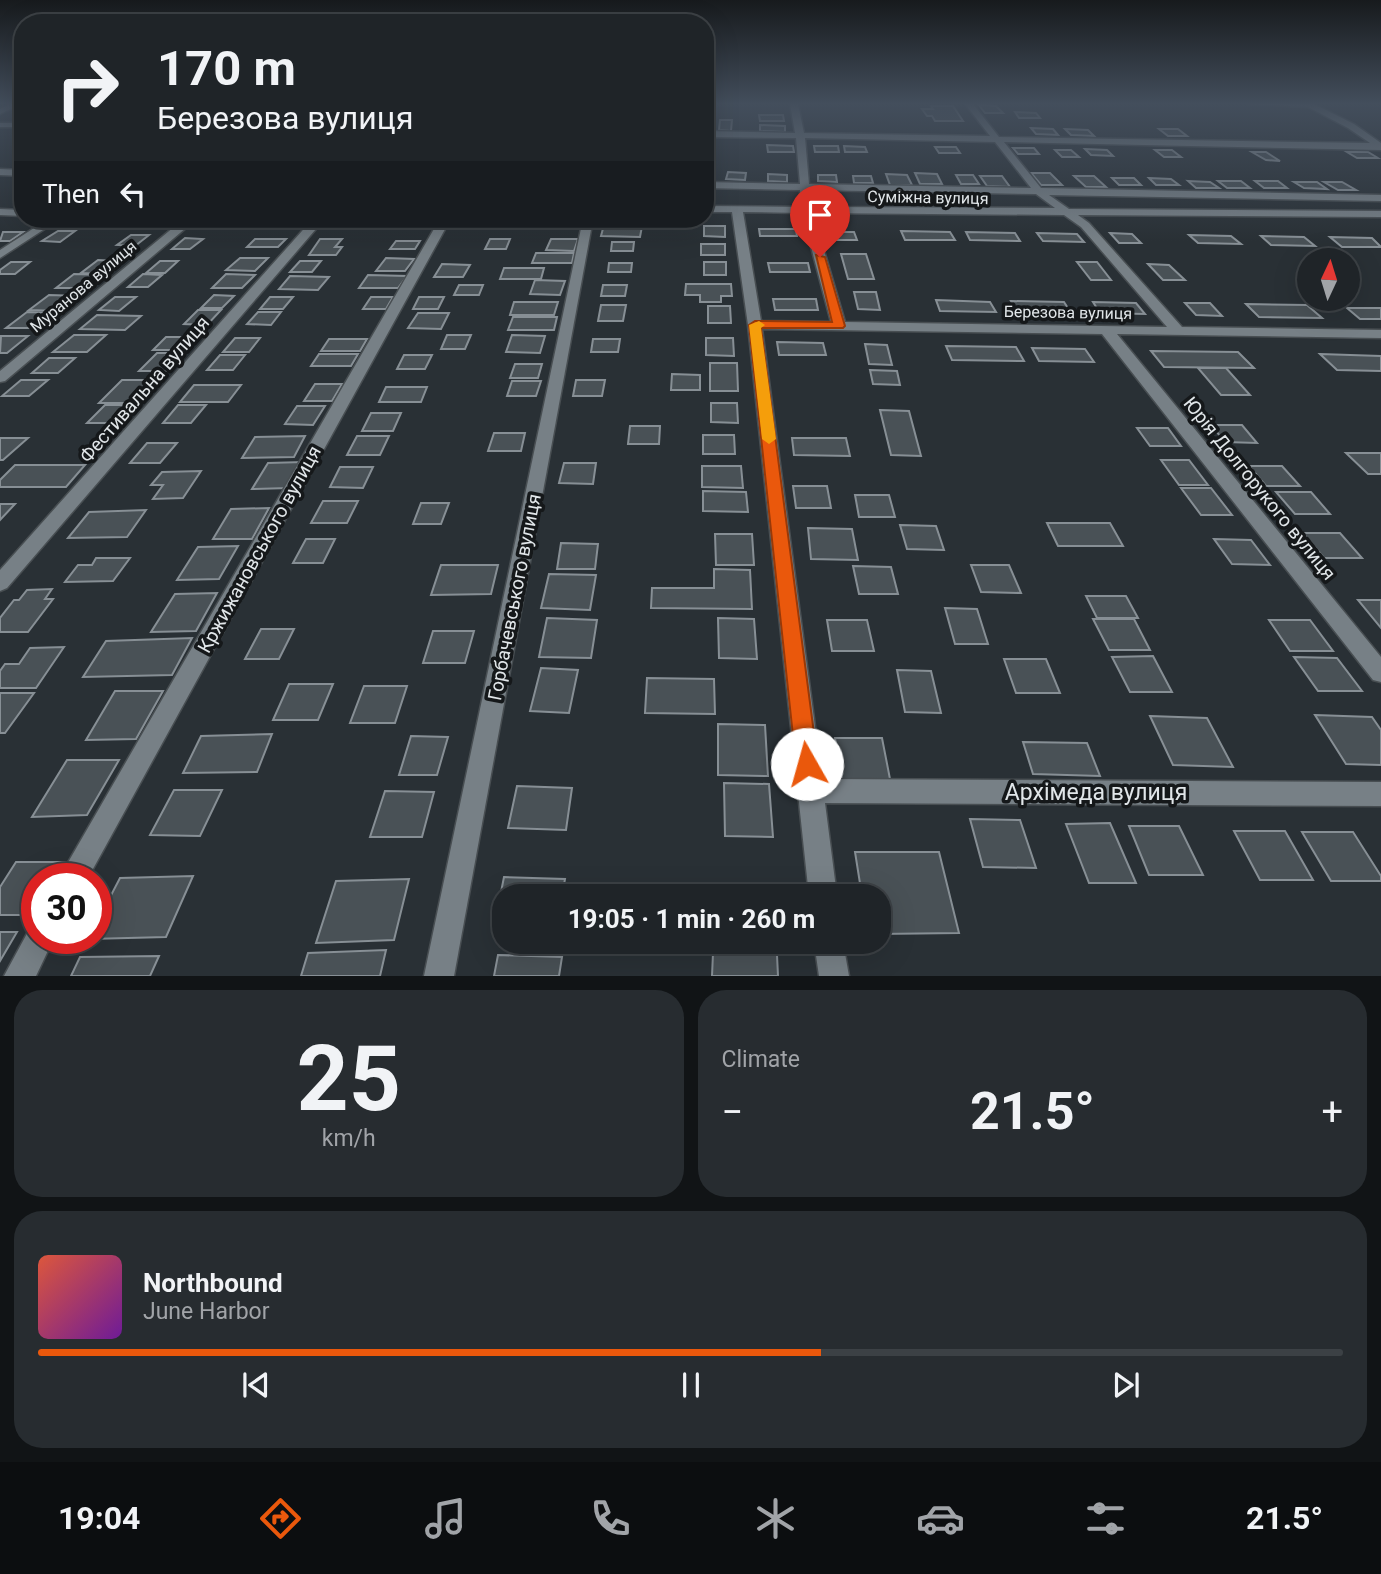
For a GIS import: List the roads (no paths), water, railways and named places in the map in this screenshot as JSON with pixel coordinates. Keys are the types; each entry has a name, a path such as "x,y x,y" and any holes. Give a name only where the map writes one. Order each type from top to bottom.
{"street":[{"path":"801,150 807,211 839,326"},
{"path":"1005,150 1039,192 1085,225 1178,331"},
{"path":"714,185 1381,198"},
{"name":"Суміжна вулиця","path":"714,209 1381,214"},
{"path":"737,210 755,325 822,884"},
{"path":"0,256 42,228"},
{"name":"Муранова вулиця","path":"0,378 179,228"},
{"name":"Фестивальна вулиця","path":"0,583 311,228"},
{"name":"Кржижановського вулиця","path":"82,863 440,228"},
{"name":"Горбачевського вулиця","path":"439,975 586,228"},
{"name":"Березова вулиця","path":"755,325 1381,334"},
{"name":"Юрія Долгорукого вулиця","path":"1106,330 1381,673"},
{"name":"Архімеда вулиця","path":"810,791 1381,794"},
{"path":"19,975 31,954"},
{"path":"831,954 834,975"}]}
